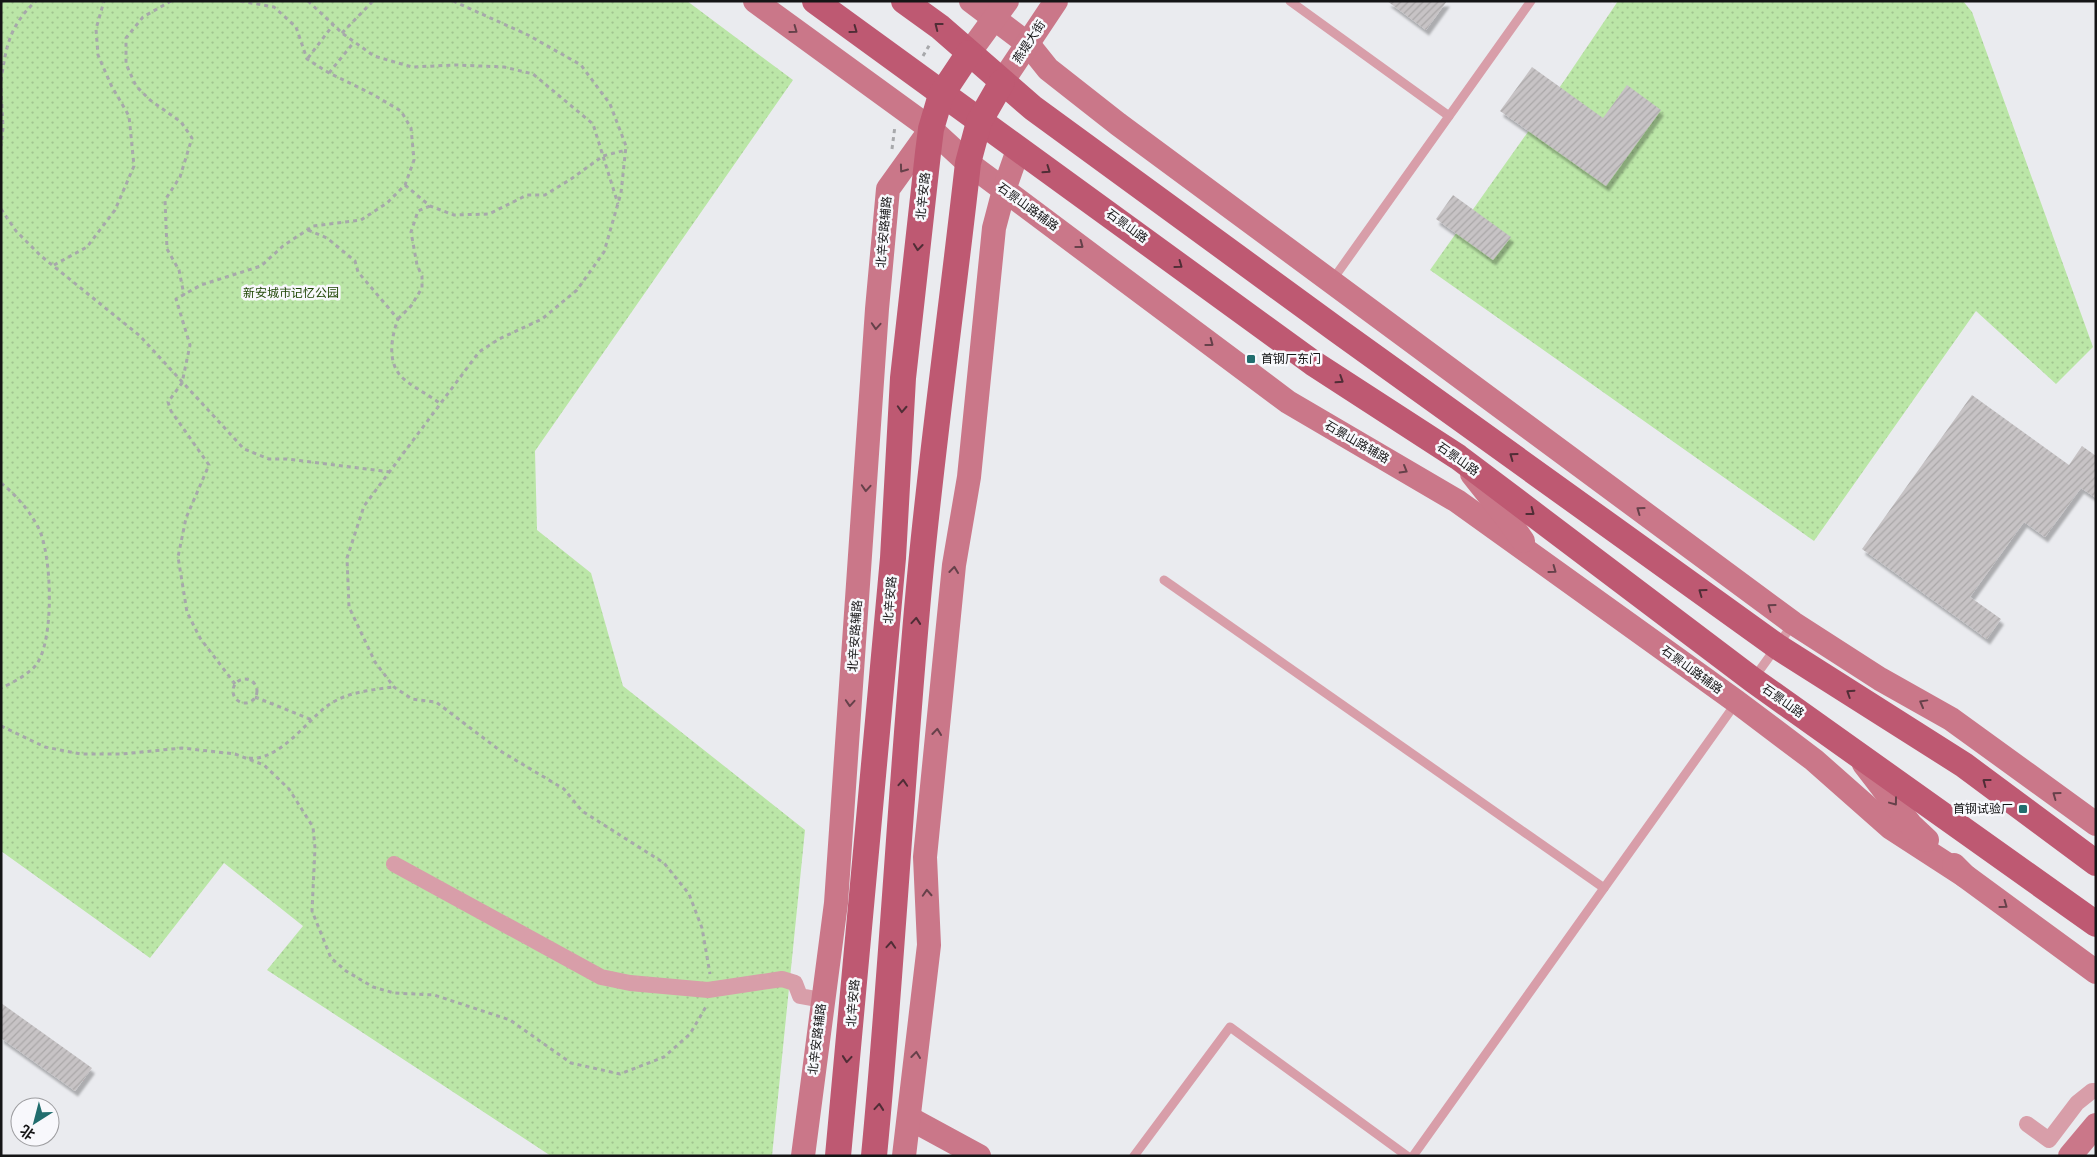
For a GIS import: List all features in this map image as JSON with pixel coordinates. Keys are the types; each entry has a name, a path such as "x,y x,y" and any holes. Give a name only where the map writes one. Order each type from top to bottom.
{"main road":[{"name":"石景山路","path":"815,1 941,95 1103,209 1313,363 1458,457 1745,691 1854,750 2096,924"},
{"path":"904,1 940,27 1033,108 1337,330 1778,647 1964,765 2096,863"},
{"name":"北辛安路","path":"838,1156 893,558 903,378 931,129 941,95 969,53"},
{"path":"874,1156 884,1047 907,720 921,563 968,163 979,122 1002,82"}],"street":[{"name":"石景山路辅路","path":"755,1 931,129 968,163 1288,402 1457,500 1532,554 1745,691 1814,760 1891,828 1965,876"},
{"path":"971,1 1000,10 1048,69 1118,124 1794,623 1880,679 1951,719 2096,824"},
{"name":"燕堤大街","path":"1002,82 1056,1"},
{"path":"969,53 1000,10"},
{"name":"北辛安路辅路","path":"803,1156 836,903 877,309 888,188 931,129"},
{"path":"904,1156 929,945 925,857 954,565 970,476 994,228 1004,190 1018,150"},
{"path":"1458,457 1508,518 1532,554"},
{"path":"907,720 948,630"},
{"path":"1854,750 1911,825 1965,876 2096,972"},
{"path":"836,903 866,852"},
{"path":"394,864 601,978 630,983 708,990 782,979 796,983 800,996 822,1000"},
{"path":"2027,1124 2049,1140 2077,1103 2092,1090 2096,1091"},
{"path":"909,1118 979,1156"},
{"path":"2070,1156 2096,1125"}],"lane":[{"path":"1290,1 1448,116"},
{"path":"1331,282 1531,1"},
{"path":"1164,580 1604,888"},
{"path":"1413,1156 1794,623"},
{"path":"1134,1156 1230,1027 1407,1156"}],"path":[{"path":"1,81 6,45 23,13 36,1"},
{"path":"54,265 87,247 115,210 134,166 129,116 111,85 98,55 96,29 104,1"},
{"path":"171,1 143,17 126,38 126,64 136,86 150,100 181,122 192,138 180,177 165,200 167,249 179,270 184,295"},
{"path":"235,684 200,638 187,612 178,557 186,518 209,465 168,402 182,383 190,345 176,299 201,285 261,266 283,246 313,226 361,220 387,203 406,185 414,160 411,128 401,112 372,94 329,73 307,58 296,27 274,8 240,1"},
{"path":"308,1 342,33 374,56 412,67 456,65 504,67 533,74 593,124 618,204"},
{"path":"342,33 373,1"},
{"path":"1,726 45,747 81,754 122,754 182,748 235,754 264,765 289,789 314,827 312,911 331,958 346,971 373,987 394,993 434,995 510,1020 571,1063 620,1074 664,1057 690,1034 706,1008 710,971 702,928 690,894 664,863 582,811 564,789 502,752 436,702 412,699 394,687 375,662 348,607 347,558 364,506 479,352 499,339 542,319 576,290 604,252 621,193 626,146 610,104 580,65 528,35 453,1"},
{"path":"307,58 333,25"},
{"path":"329,73 354,42"},
{"path":"1,88 3,128 1,146"},
{"path":"406,185 430,206 454,215 489,214 527,195 545,195 603,156 626,150"},
{"path":"430,206 418,211 412,232 417,265 422,276 422,288 411,306 398,319 392,334 392,360 403,379 441,404"},
{"path":"1,209 16,231 140,336 244,448 268,459 287,459 390,472"},
{"path":"307,230 327,238 355,261 358,272 398,319"},
{"path":"1,483 16,495 38,527 46,549 50,579 48,638 36,665 10,684 1,688"},
{"path":"243,679 252,682 257,692 255,696 252,702 246,703 236,700 232,689 235,684 243,679"},
{"path":"243,758 258,760 289,742 328,705 358,692 394,687"},
{"path":"255,696 312,720"}],"green space":[{"name":"新安城市记忆公园","path":"1,1 687,1 793,80 535,451 537,530 591,573 623,686 805,830 772,1156 551,1156 267,970 303,926 224,863 150,958 1,851"},
{"path":"1618,1 1963,1 1972,12 2093,347 2056,384 1976,311 1814,541 1430,270 1564,81"}],"building":[{"path":"1387,1 1447,1 1426,30"},
{"path":"1532,67 1603,118 1627,85 1661,110 1606,186 1500,111"},
{"path":"1453,195 1511,237 1493,260 1436,219"},
{"path":"1972,395 2069,465 2082,446 2096,456 2096,498 2081,488 2045,537 2024,522 1970,597 2001,619 1987,639 1862,549"},
{"path":"1,1003 92,1068 75,1091 1,1038"}],"place":[{"name":"首钢厂东门","path":"1251,359"},
{"name":"首钢试验厂","path":"2023,809"}]}
